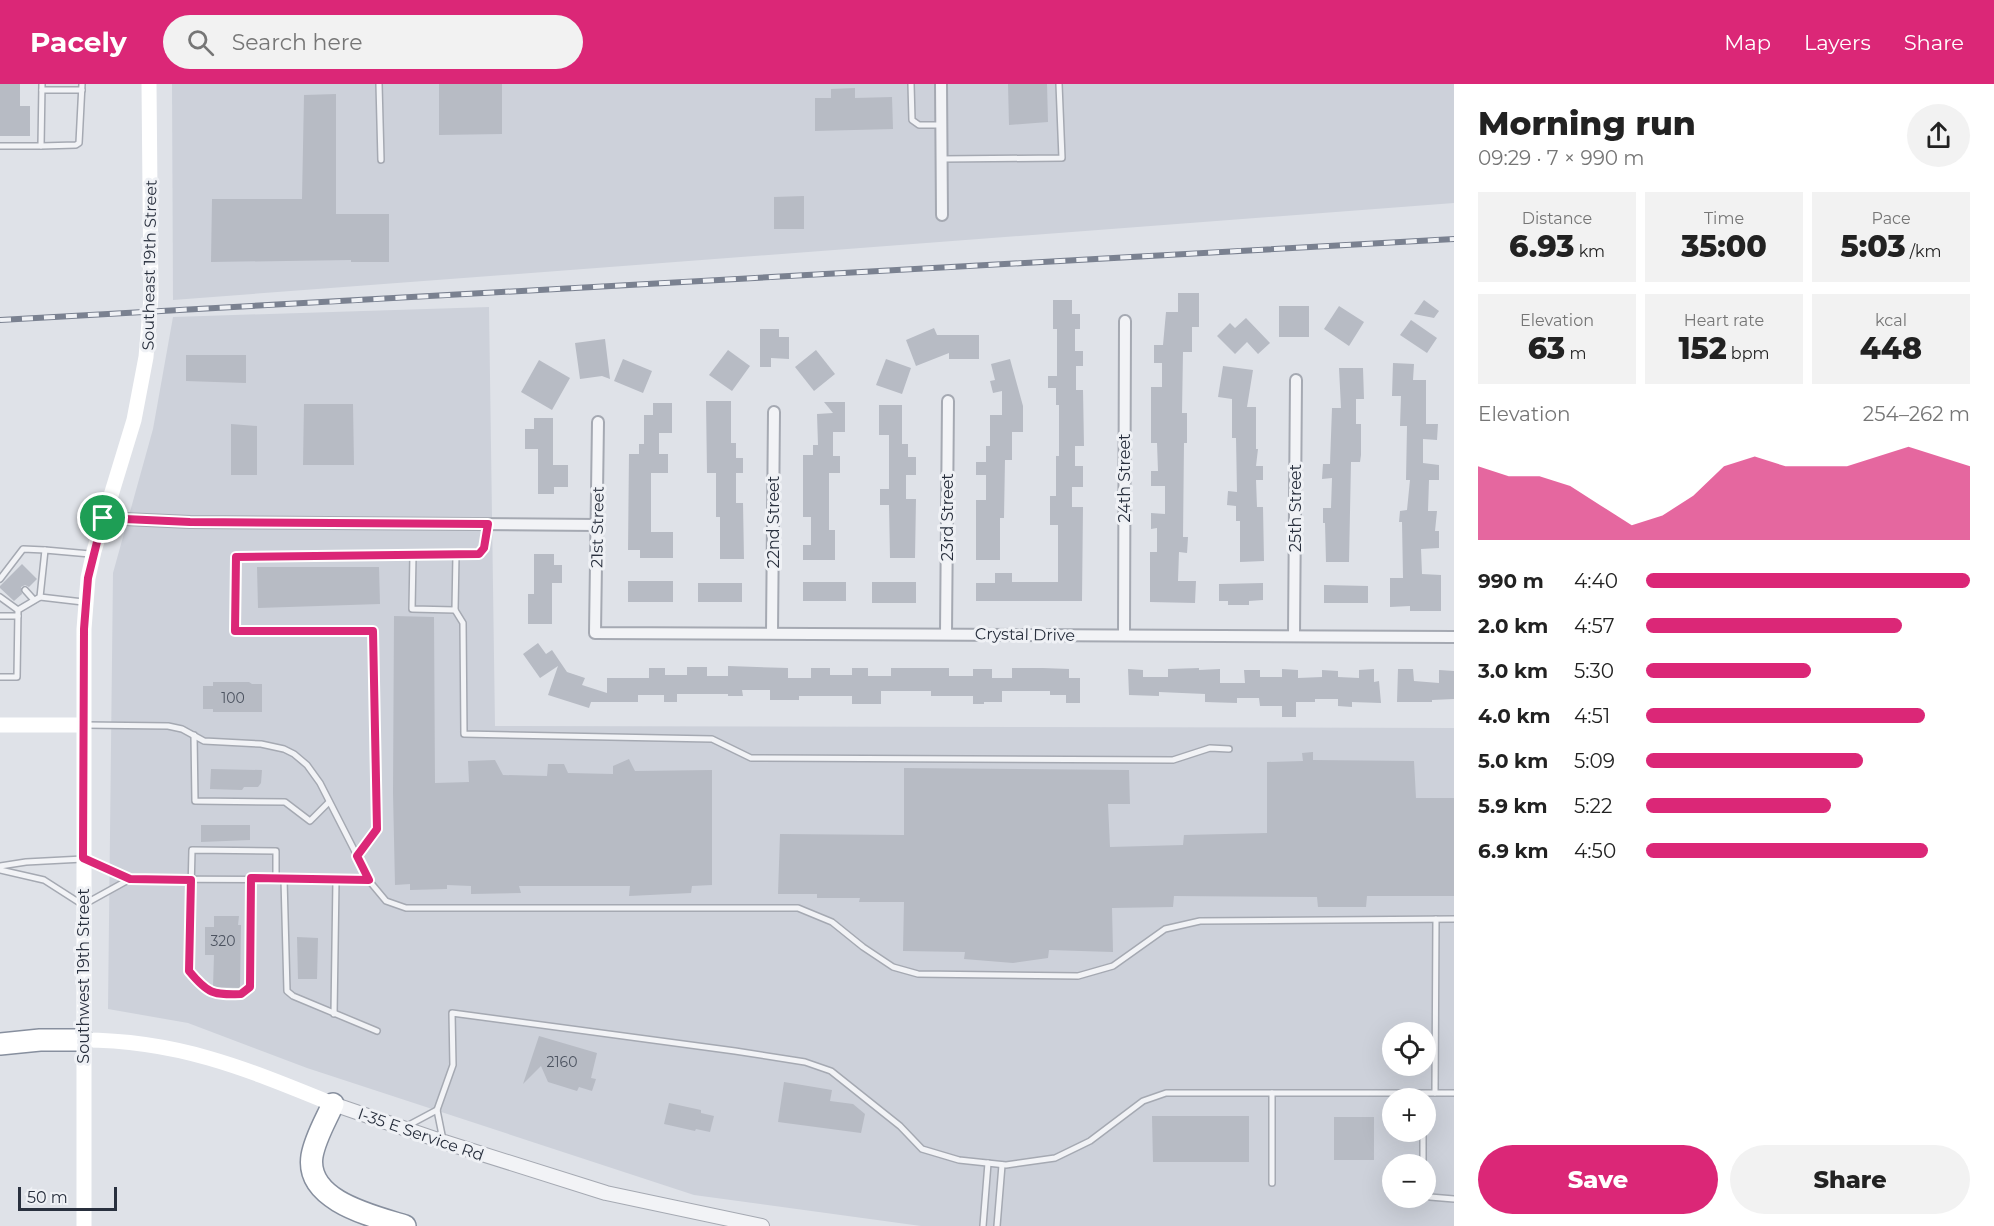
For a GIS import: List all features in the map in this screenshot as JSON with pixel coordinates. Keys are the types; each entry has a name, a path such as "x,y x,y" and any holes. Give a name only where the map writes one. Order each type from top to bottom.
{"highway":[{"path":"0,1044 40,1040 83,1040"},
{"path":"333,1104 312,1158 316,1178 329,1195 341,1202 357,1210 405,1226"}],"main road":[{"name":"Southeast 19th Street","path":"84,725 88,578 103,518 117,481 134,420 147,357 151,297 149,84"},
{"path":"0,724 84,725"},
{"name":"Southwest 19th Street","path":"84,725 84,1226"},
{"name":"I-35 E Service Rd","path":"83,1040 123,1040 196,1053 250,1071 333,1104"}],"street":[{"path":"941,84 942,215"},
{"name":"24th Street","path":"1124,635 1125,321"},
{"name":"25th Street","path":"1294,636 1296,380"},
{"name":"23rd Street","path":"946,633 948,401"},
{"name":"22nd Street","path":"772,633 774,412"},
{"name":"21st Street","path":"595,633 598,422"},
{"path":"103,518 209,522 597,525"},
{"name":"Crystal Drive","path":"595,633 1454,637"},
{"name":"I-35 E Service Rd","path":"333,1104 606,1193 762,1226"}],"lane":[{"path":"379,84 381,160"},
{"path":"911,84 912,120 919,125 941,125"},
{"path":"942,159 1062,158 1059,84"},
{"path":"0,146 40,146 76,145 79,143 82,87 42,87 40,146"},
{"path":"357,856 377,829 373,631 235,631 236,557 479,554 484,548 488,524"},
{"path":"0,579 8,573 23,549 94,554"},
{"path":"40,597 45,550"},
{"path":"413,555 412,609 454,610"},
{"path":"456,555 454,610 463,623 465,734 712,739 751,758 1173,760 1210,748 1229,749"},
{"path":"25,590 34,600"},
{"path":"0,597 18,613 17,677 0,677"},
{"path":"0,616 18,613 40,597 86,602"},
{"path":"84,725 168,726 182,729 204,741 261,744 284,749 307,765 320,783 369,880 386,901 412,908 798,908 832,922 893,967 918,974 1053,977 1088,974 1113,966 1165,929 1200,921 1454,919"},
{"path":"194,735 195,801 285,802 310,821 329,802"},
{"path":"251,878 250,987 241,994 217,995 200,984 189,971 192,850 276,851 276,879"},
{"path":"0,868 26,862 83,858 130,879 369,880"},
{"path":"0,868 44,880 83,905 130,879"},
{"path":"284,879 287,991 293,996 377,1031"},
{"path":"334,1014 336,880"},
{"path":"1435,1088 1436,919"},
{"path":"444,1142 437,1110 453,1065 452,1013 805,1062 831,1071 900,1126 922,1149 958,1160 1002,1165 1054,1158 1090,1141 1143,1101 1166,1093 1382,1095"},
{"path":"1272,1093 1272,1183"},
{"path":"1436,1093 1454,1093"},
{"path":"403,1128 437,1110"},
{"path":"983,1226 988,1163"},
{"path":"997,1226 1002,1165"},
{"path":"1436,1198 1454,1199"}],"shaded area":[{"path":"172,84 1454,84 1454,203 173,300"},
{"path":"489,307 495,726 1454,728 1454,1226 921,1226 694,1195 307,1068 188,1023 108,1009 113,573 153,429 173,317"}],"building":[{"path":"0,84 20,84 20,106 30,106 30,136 0,136"},
{"path":"439,84 502,84 502,134 439,135"},
{"path":"1008,84 1047,84 1048,122 1009,125"},
{"path":"855,88 855,98 892,97 893,129 815,131 815,98 831,98 831,89"},
{"path":"336,94 336,214 389,214 389,262 351,262 351,260 211,262 212,199 302,199 304,95"},
{"path":"804,196 804,229 774,229 774,197"},
{"path":"1178,293 1199,293 1199,327 1192,327 1192,352 1183,352 1182,413 1187,413 1187,443 1184,443 1183,537 1188,537 1187,553 1179,552 1178,581 1196,581 1195,603 1150,602 1150,552 1157,552 1157,528 1151,529 1151,513 1165,514 1165,486 1151,486 1151,471 1158,471 1157,443 1151,443 1151,387 1162,387 1162,363 1154,363 1154,345 1163,345 1166,312 1178,312"},
{"path":"1053,300 1072,300 1072,314 1080,314 1080,329 1075,329 1075,351 1083,351 1083,366 1076,366 1076,390 1083,390 1084,446 1075,446 1075,466 1083,466 1083,487 1072,487 1072,507 1083,507 1082,601 976,601 976,583 995,583 995,573 1012,573 1012,582 1058,582 1058,525 1050,525 1050,496 1056,496 1056,456 1059,456 1059,405 1056,405 1056,388 1048,388 1048,376 1057,376 1057,329 1053,329"},
{"path":"1424,300 1439,311 1434,318 1414,314"},
{"path":"1279,306 1309,306 1309,337 1279,337"},
{"path":"1339,306 1364,322 1349,346 1324,329"},
{"path":"1246,318 1270,343 1258,354 1247,342 1235,354 1217,336 1230,323 1235,328"},
{"path":"1411,320 1437,338 1427,353 1400,335"},
{"path":"934,328 937,335 979,335 979,359 949,359 949,353 916,366 906,340"},
{"path":"760,329 779,329 779,337 789,337 789,359 771,358 771,367 760,367"},
{"path":"605,339 610,379 602,376 580,379 575,343"},
{"path":"728,350 750,366 732,391 709,375"},
{"path":"816,350 835,374 814,391 795,367"},
{"path":"186,355 246,355 246,383 186,381"},
{"path":"623,359 652,371 643,393 614,381"},
{"path":"886,359 911,368 902,394 876,385"},
{"path":"1010,359 1023,406 1023,432 1012,432 1012,460 1005,460 1004,518 1000,518 1000,560 976,560 976,500 986,500 986,475 976,475 976,462 986,462 986,446 990,446 990,415 1002,415 1002,391 993,393 990,381 995,380 991,364"},
{"path":"539,360 570,378 552,410 521,392"},
{"path":"1393,363 1414,364 1413,380 1426,380 1426,424 1438,424 1437,440 1423,439 1423,463 1439,465 1439,480 1429,480 1428,511 1437,511 1435,531 1439,531 1439,548 1421,549 1422,574 1441,575 1441,611 1410,611 1410,606 1390,607 1390,578 1403,578 1402,522 1399,522 1400,511 1407,510 1410,480 1406,480 1407,426 1400,426 1401,396 1392,396"},
{"path":"1223,366 1253,370 1247,407 1256,407 1256,449 1258,449 1256,466 1263,466 1263,480 1256,480 1257,507 1263,507 1264,561 1240,562 1240,521 1236,521 1236,506 1227,505 1228,491 1237,492 1236,438 1232,438 1232,399 1218,397"},
{"path":"1339,368 1363,368 1364,399 1356,399 1356,424 1361,424 1361,455 1360,462 1351,462 1349,562 1326,562 1323,508 1331,508 1332,478 1322,479 1323,464 1330,464 1332,408 1341,408"},
{"path":"706,401 731,401 731,443 736,443 736,458 743,458 743,473 736,473 736,503 743,503 744,559 720,559 720,517 716,517 716,473 707,473"},
{"path":"824,402 845,402 845,432 833,432 833,456 840,456 840,473 829,473 829,530 835,530 835,560 803,560 803,545 811,545 811,517 803,517 803,455 813,455 813,445 818,445 817,414 833,413"},
{"path":"653,403 672,403 672,433 659,433 659,454 668,454 668,473 651,473 651,532 673,532 673,558 640,558 640,550 628,550 629,454 639,454 639,444 644,444 644,415 653,415"},
{"path":"304,404 353,404 354,465 303,465"},
{"path":"879,405 902,405 902,444 908,444 908,457 916,457 916,475 906,475 906,499 916,499 915,558 890,558 889,505 880,505 880,489 889,489 889,435 879,435"},
{"path":"534,418 553,418 553,465 568,465 568,487 554,487 554,494 538,494 538,449 525,449 525,429 534,429"},
{"path":"231,424 257,426 257,475 231,475"},
{"path":"534,554 554,554 554,565 562,565 562,583 552,583 552,624 528,624 528,594 534,594"},
{"path":"22,564 37,579 29,587 25,585 21,587 22,594 14,601 0,586"},
{"path":"257,567 379,567 380,604 258,608"},
{"path":"628,581 673,581 673,602 628,602"},
{"path":"803,582 846,582 846,601 803,601"},
{"path":"872,582 916,582 916,603 872,603"},
{"path":"698,583 742,583 742,602 698,602"},
{"path":"1263,583 1263,600 1249,601 1249,605 1228,605 1228,601 1219,601 1219,584"},
{"path":"1324,585 1368,586 1368,603 1324,603"},
{"path":"394,616 434,617 435,783 469,782 468,761 495,760 503,775 547,776 548,764 564,764 568,773 613,774 613,766 629,759 635,771 712,770 712,885 692,886 691,893 629,896 630,886 519,886 521,893 471,894 471,886 447,885 447,889 410,890 410,884 395,885"},
{"path":"538,643 546,654 552,650 567,672 585,678 582,685 607,693 607,678 649,678 649,668 665,668 665,675 687,675 687,667 707,667 707,676 728,676 728,666 788,668 788,678 811,678 811,668 830,668 830,675 852,675 852,668 868,668 868,676 891,676 891,668 949,668 949,676 973,676 973,669 992,669 992,678 1012,678 1012,668 1043,668 1069,669 1069,678 1080,678 1080,703 1066,703 1066,695 1050,695 1050,691 1002,691 1002,702 973,704 973,696 931,696 931,691 881,691 881,704 852,704 852,696 799,696 799,700 770,700 770,690 742,690 743,696 677,694 677,702 664,702 664,695 638,695 638,702 591,702 589,708 548,695 558,666 540,678 523,654"},
{"path":"1199,668 1199,670 1220,669 1220,683 1245,683 1244,670 1260,670 1260,677 1282,677 1282,669 1298,670 1298,678 1322,677 1322,670 1338,671 1338,677 1359,678 1359,670 1374,669 1374,682 1379,681 1381,703 1352,702 1352,707 1338,706 1338,699 1315,699 1315,702 1296,702 1296,717 1282,717 1282,706 1260,706 1259,698 1237,698 1237,703 1205,702 1205,694 1159,692 1159,696 1129,695 1128,669 1143,670 1143,677 1168,677 1168,669"},
{"path":"1398,669 1413,669 1414,681 1439,683 1439,670 1454,671 1454,699 1432,700 1432,702 1397,702"},
{"path":"213,682 262,684 262,712 213,712 213,709 203,709 203,686 213,686"},
{"path":"1313,752 1313,760 1414,761 1416,798 1454,798 1454,896 1367,896 1366,907 1318,907 1317,897 1174,896 1173,907 1112,908 1113,952 1049,950 1048,958 1013,963 964,959 965,952 903,951 904,902 859,902 860,898 817,898 817,894 778,894 780,834 904,835 904,768 1129,770 1130,804 1108,804 1110,847 1183,845 1184,835 1267,833 1267,762 1303,761 1302,753"},
{"path":"211,769 262,770 261,783 258,787 244,787 242,790 210,789"},
{"path":"201,825 250,825 250,840 201,842"},
{"path":"214,916 239,916 238,925 241,925 240,988 213,987 214,955 205,955 205,927 214,927"},
{"path":"297,937 318,938 317,979 298,979"},
{"path":"539,1036 597,1053 591,1078 596,1079 592,1091 579,1087 577,1091 548,1082 541,1066 523,1084"},
{"path":"784,1082 832,1090 830,1101 853,1104 865,1114 861,1133 778,1122"},
{"path":"669,1103 701,1110 701,1113 714,1116 710,1132 664,1124"},
{"path":"1152,1116 1249,1116 1249,1162 1153,1162"},
{"path":"1334,1117 1374,1117 1374,1160 1334,1160"}],"railway":[{"path":"0,320 1454,239"}],"route":[{"path":"103,518 190,522 488,524 484,548 479,554 236,557 235,631 373,631 377,829 357,856 369,880 251,878 250,987 241,994 217,995 200,984 189,971 191,880 130,879 83,858 84,629 88,578 103,518"}]}
